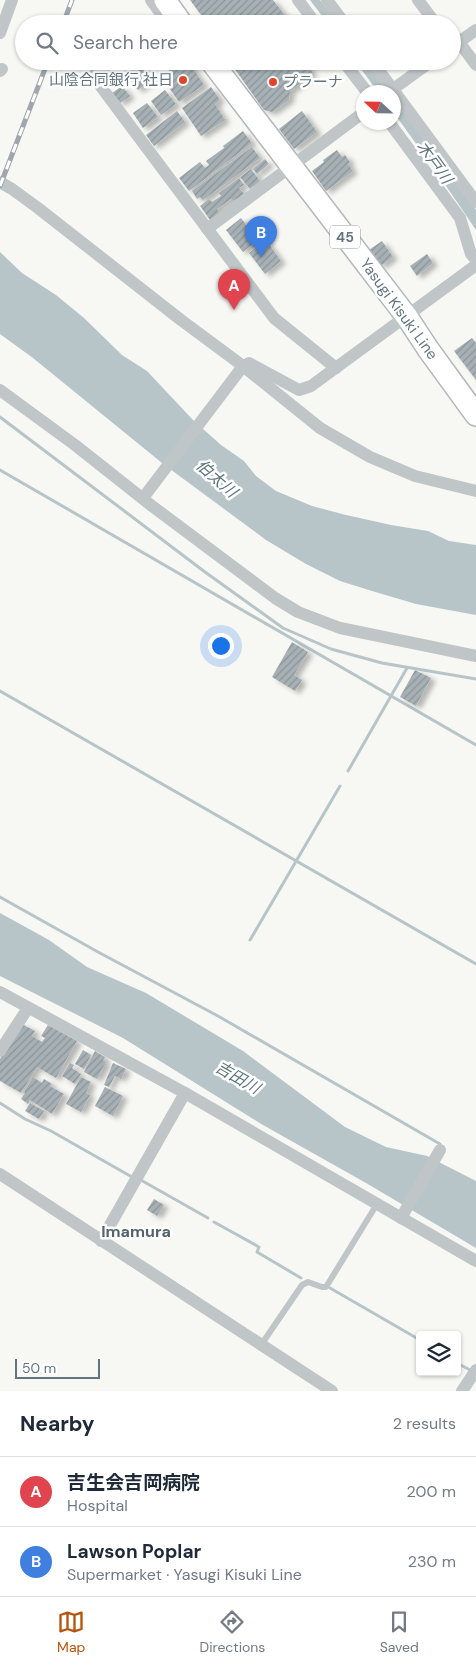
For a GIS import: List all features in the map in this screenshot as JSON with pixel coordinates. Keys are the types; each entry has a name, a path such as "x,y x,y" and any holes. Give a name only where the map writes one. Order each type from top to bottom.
{"main road":[{"name":"Yasugi Kisuki Line","path":"218,70 407,317 476,415"}],"street":[{"path":"0,32 12,0"},
{"path":"151,0 173,15"},
{"path":"298,0 309,15"},
{"path":"327,0 338,15"},
{"path":"418,0 429,15"},
{"path":"461,40 476,30"},
{"path":"461,51 476,65"},
{"path":"101,70 93,76 274,318 336,368"},
{"path":"350,70 361,85"},
{"path":"378,70 387,85"},
{"path":"399,85 420,70"},
{"path":"401,104 476,202"},
{"path":"207,229 290,165 356,118"},
{"path":"395,130 460,218 471,254 476,260"},
{"path":"0,182 38,208 241,369 320,428 370,457 415,476 476,492"},
{"path":"146,495 241,369 248,363 299,390 311,386 476,265"},
{"path":"0,390 146,495 152,506 298,612 340,628 476,656"},
{"path":"0,992 184,1093 476,1261"},
{"path":"0,1050 28,1008"},
{"path":"101,1241 184,1093"},
{"path":"402,1217 439,1152"},
{"path":"0,1174 332,1391"},
{"path":"462,1391 476,1370"}],"lane":[{"path":"261,1346 302,1284 311,1282 322,1287 326,1286 376,1204"}],"water":[{"path":"310,0 320,0 331,15 321,15"},
{"path":"362,70 372,70 382,85 373,85"},
{"name":"木戸川","path":"401,108 476,210 476,230 401,123"},
{"name":"伯太川","path":"0,252 22,273 56,295 84,318 122,355 147,371 193,420 221,445 244,461 256,476 276,491 312,506 391,525 428,531 449,541 476,545 476,615 416,604 340,581 306,564 266,540 162,463 33,358 0,334"},
{"name":"吉田川","path":"0,913 49,940 87,967 146,993 243,1051 345,1127 386,1147 427,1156 476,1181 476,1248 263,1125 123,1038 0,976"}],"building":[{"path":"190,0 273,0 285,15 201,15"},
{"path":"127,70 146,70 153,79 138,90 124,72"},
{"name":"山陰合同銀行 社日","path":"169,70 194,70 204,85 179,102 161,76"},
{"name":"プラーナ","path":"235,70 311,70 313,73 290,91 289,100 272,112 264,110"},
{"path":"122,86 130,96 120,103 112,93"},
{"path":"211,87 220,100 215,104 225,120 201,136 182,108"},
{"path":"165,90 176,104 161,115 151,101"},
{"path":"147,103 158,117 143,128 133,113"},
{"path":"177,111 185,122 154,146 146,135"},
{"path":"302,111 317,132 294,149 279,129"},
{"path":"243,131 252,143 189,191 179,178 200,162 205,168 209,165 206,161"},
{"path":"252,147 260,158 203,200 200,197 197,199 192,191"},
{"path":"337,150 342,157 345,155 353,171 326,191 312,171"},
{"path":"265,159 269,164 257,174 253,169"},
{"path":"251,169 260,181 250,189 240,177"},
{"path":"239,178 244,185 239,188 244,194 233,201 231,199 217,209 220,213 210,220 200,206 209,199 212,202 221,196 219,193"},
{"path":"241,218 258,240 243,252 226,230"},
{"path":"266,240 281,261 265,274 249,253"},
{"path":"382,241 393,257 381,266 369,250"},
{"path":"427,254 433,263 417,276 410,266"},
{"path":"472,338 476,343 476,380 454,351"},
{"path":"292,642 308,652 294,675 302,680 295,691 272,677"},
{"path":"415,670 431,678 416,706 400,697"},
{"path":"20,1023 35,1031 32,1036 42,1042 45,1038 41,1036 48,1025 77,1041 56,1078 37,1067 21,1093 0,1081 0,1059"},
{"path":"83,1050 91,1055 84,1069 75,1064"},
{"path":"95,1051 105,1057 103,1060 106,1062 97,1079 84,1072"},
{"path":"70,1063 74,1065 72,1068 81,1074 75,1084 62,1076"},
{"path":"113,1063 126,1069 121,1079 115,1076 109,1087 104,1085"},
{"path":"33,1077 42,1083 44,1079 52,1084 50,1086 64,1094 52,1114 30,1100 28,1104 21,1099"},
{"path":"81,1077 91,1082 86,1093 90,1095 81,1112 66,1104"},
{"path":"105,1087 123,1096 113,1116 95,1106"},
{"path":"30,1103 44,1111 39,1119 25,1111"},
{"path":"154,1199 164,1205 157,1216 147,1210"}],"waterway":[{"path":"0,417 205,572 283,628 331,649 382,663 476,679"},
{"path":"0,470 476,745"},
{"path":"348,771 407,668"},
{"path":"0,691 476,964"},
{"path":"250,940 340,786"},
{"path":"0,897 218,1016 440,1144"},
{"path":"0,1103 25,1119 51,1131 132,1177"},
{"path":"139,1179 208,1218"},
{"path":"214,1222 259,1247 257,1252 301,1278"},
{"path":"330,1288 416,1338"},
{"path":"461,1365 470,1370"}],"railway":[{"path":"66,15 72,0"},
{"path":"0,186 45,70"}],"place":[{"name":"山陰合同銀行 社日","path":"183,80"},
{"name":"プラーナ","path":"273,82"},
{"name":"Lawson Poplar","path":"261,257"},
{"name":"吉生会吉岡病院","path":"234,310"}],"district":[{"name":"Imamura","path":"136,1231"}]}
